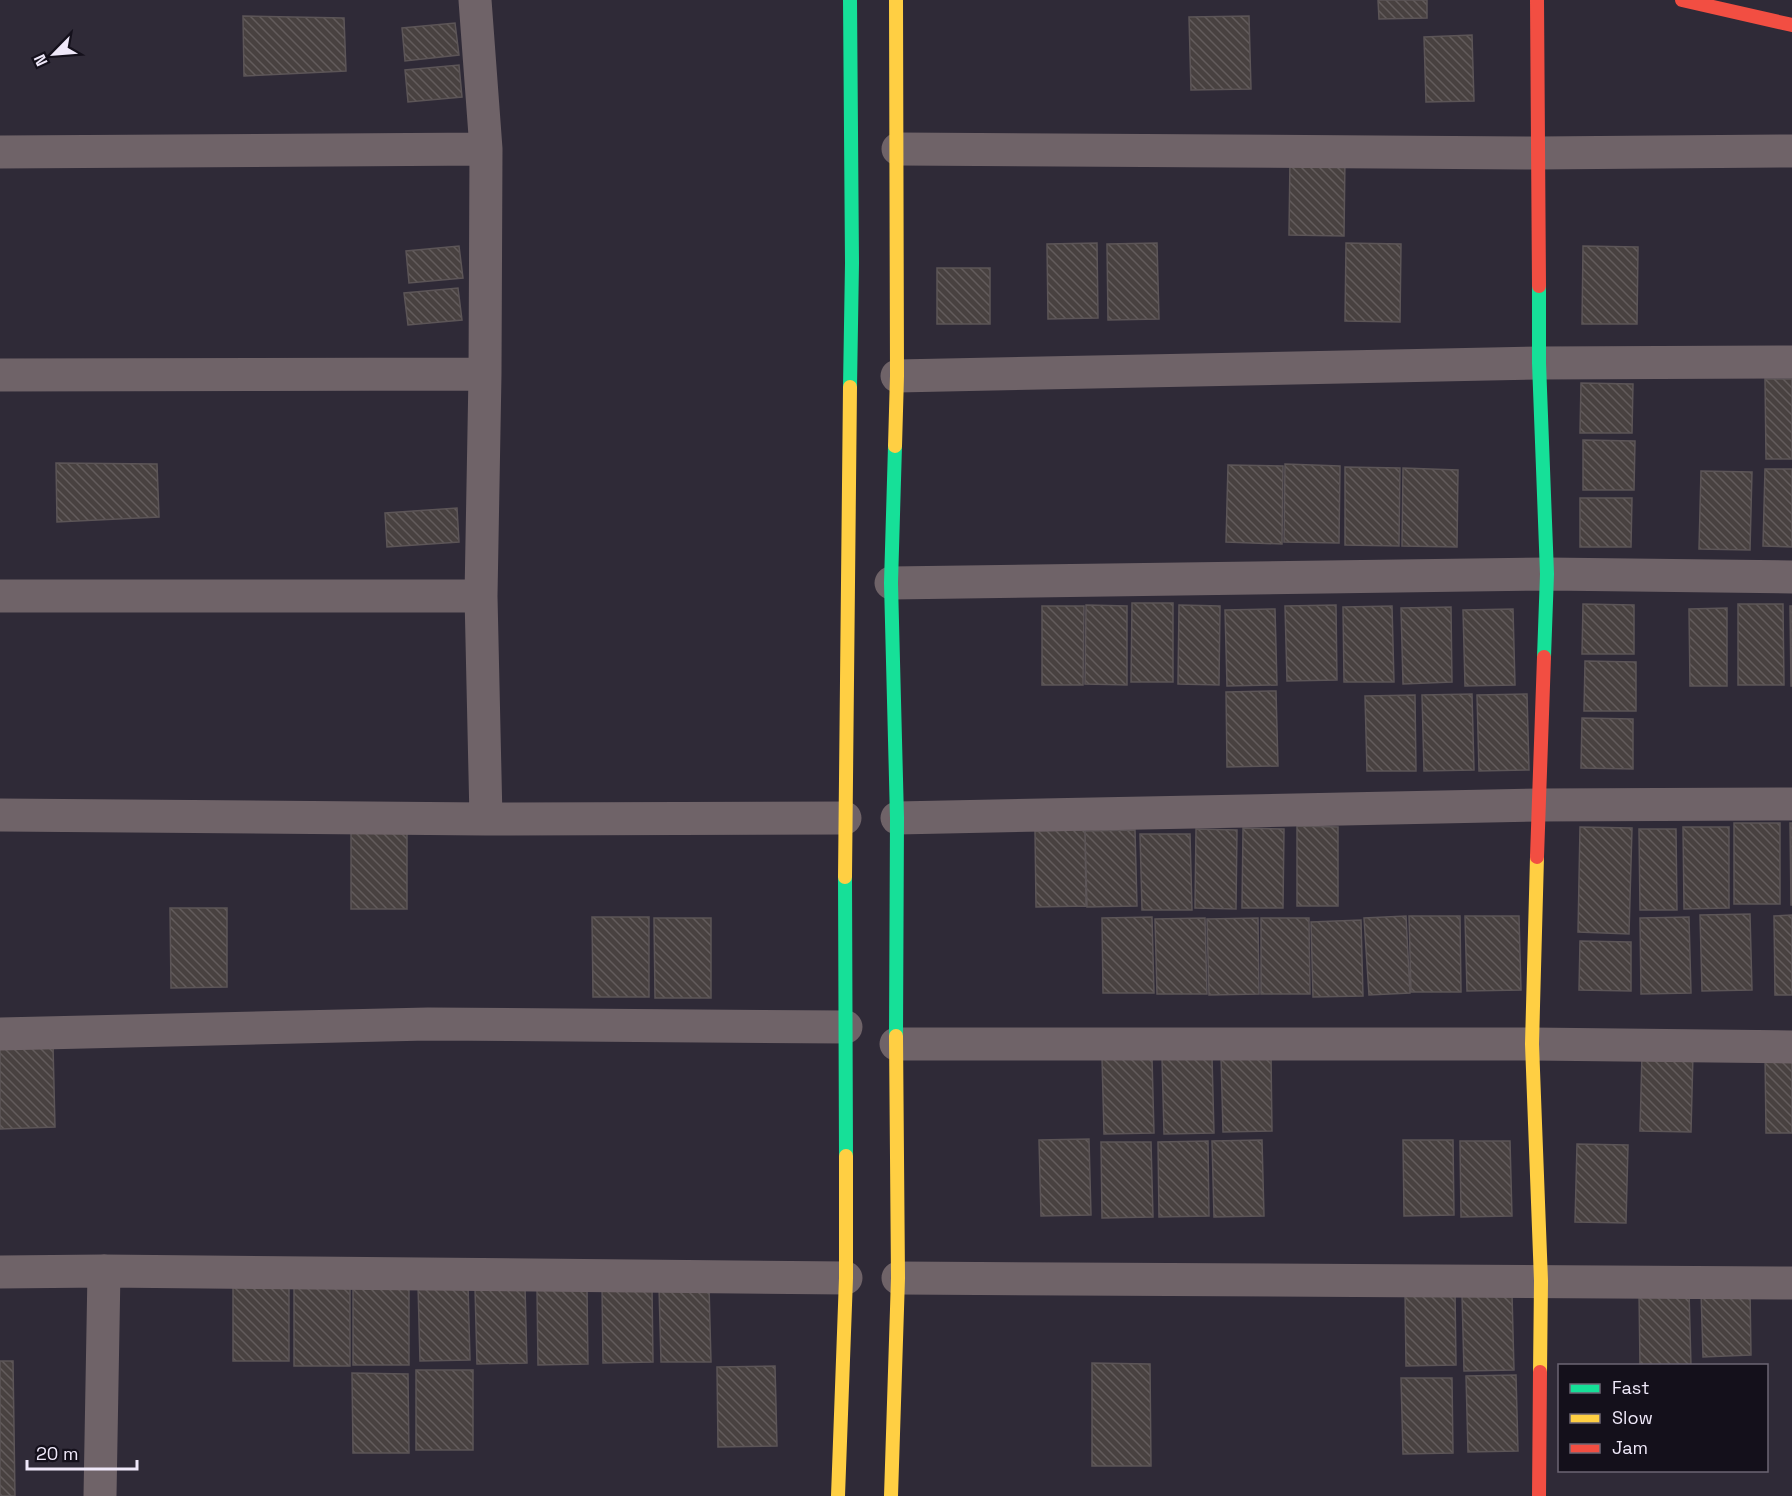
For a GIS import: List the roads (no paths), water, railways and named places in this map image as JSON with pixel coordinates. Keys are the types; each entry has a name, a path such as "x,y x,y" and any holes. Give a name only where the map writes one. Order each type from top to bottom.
{"street":[{"path":"476,0 486,149 481,596 486,819"},
{"path":"838,1496 846,1278 845,818 850,750 852,263 850,0"},
{"path":"891,1496 898,1278 897,818 891,752 891,583 897,376 896,0"},
{"path":"1537,0 1539,363 1547,574 1532,1044 1541,1281 1539,1496"},
{"path":"1682,0 1706,3 1792,25"},
{"path":"0,152 486,149"},
{"path":"898,149 1538,153 1792,151"},
{"path":"897,376 1539,363 1792,362"},
{"path":"0,375 485,374"},
{"path":"891,583 1547,574 1792,577"},
{"path":"0,596 481,596"},
{"path":"897,818 1538,805 1792,804"},
{"path":"0,815 486,819 845,818"},
{"path":"0,1034 428,1024 846,1027"},
{"path":"896,1044 1532,1044 1792,1047"},
{"path":"100,1496 104,1271"},
{"path":"0,1272 846,1278"},
{"path":"898,1278 1792,1283"}]}
